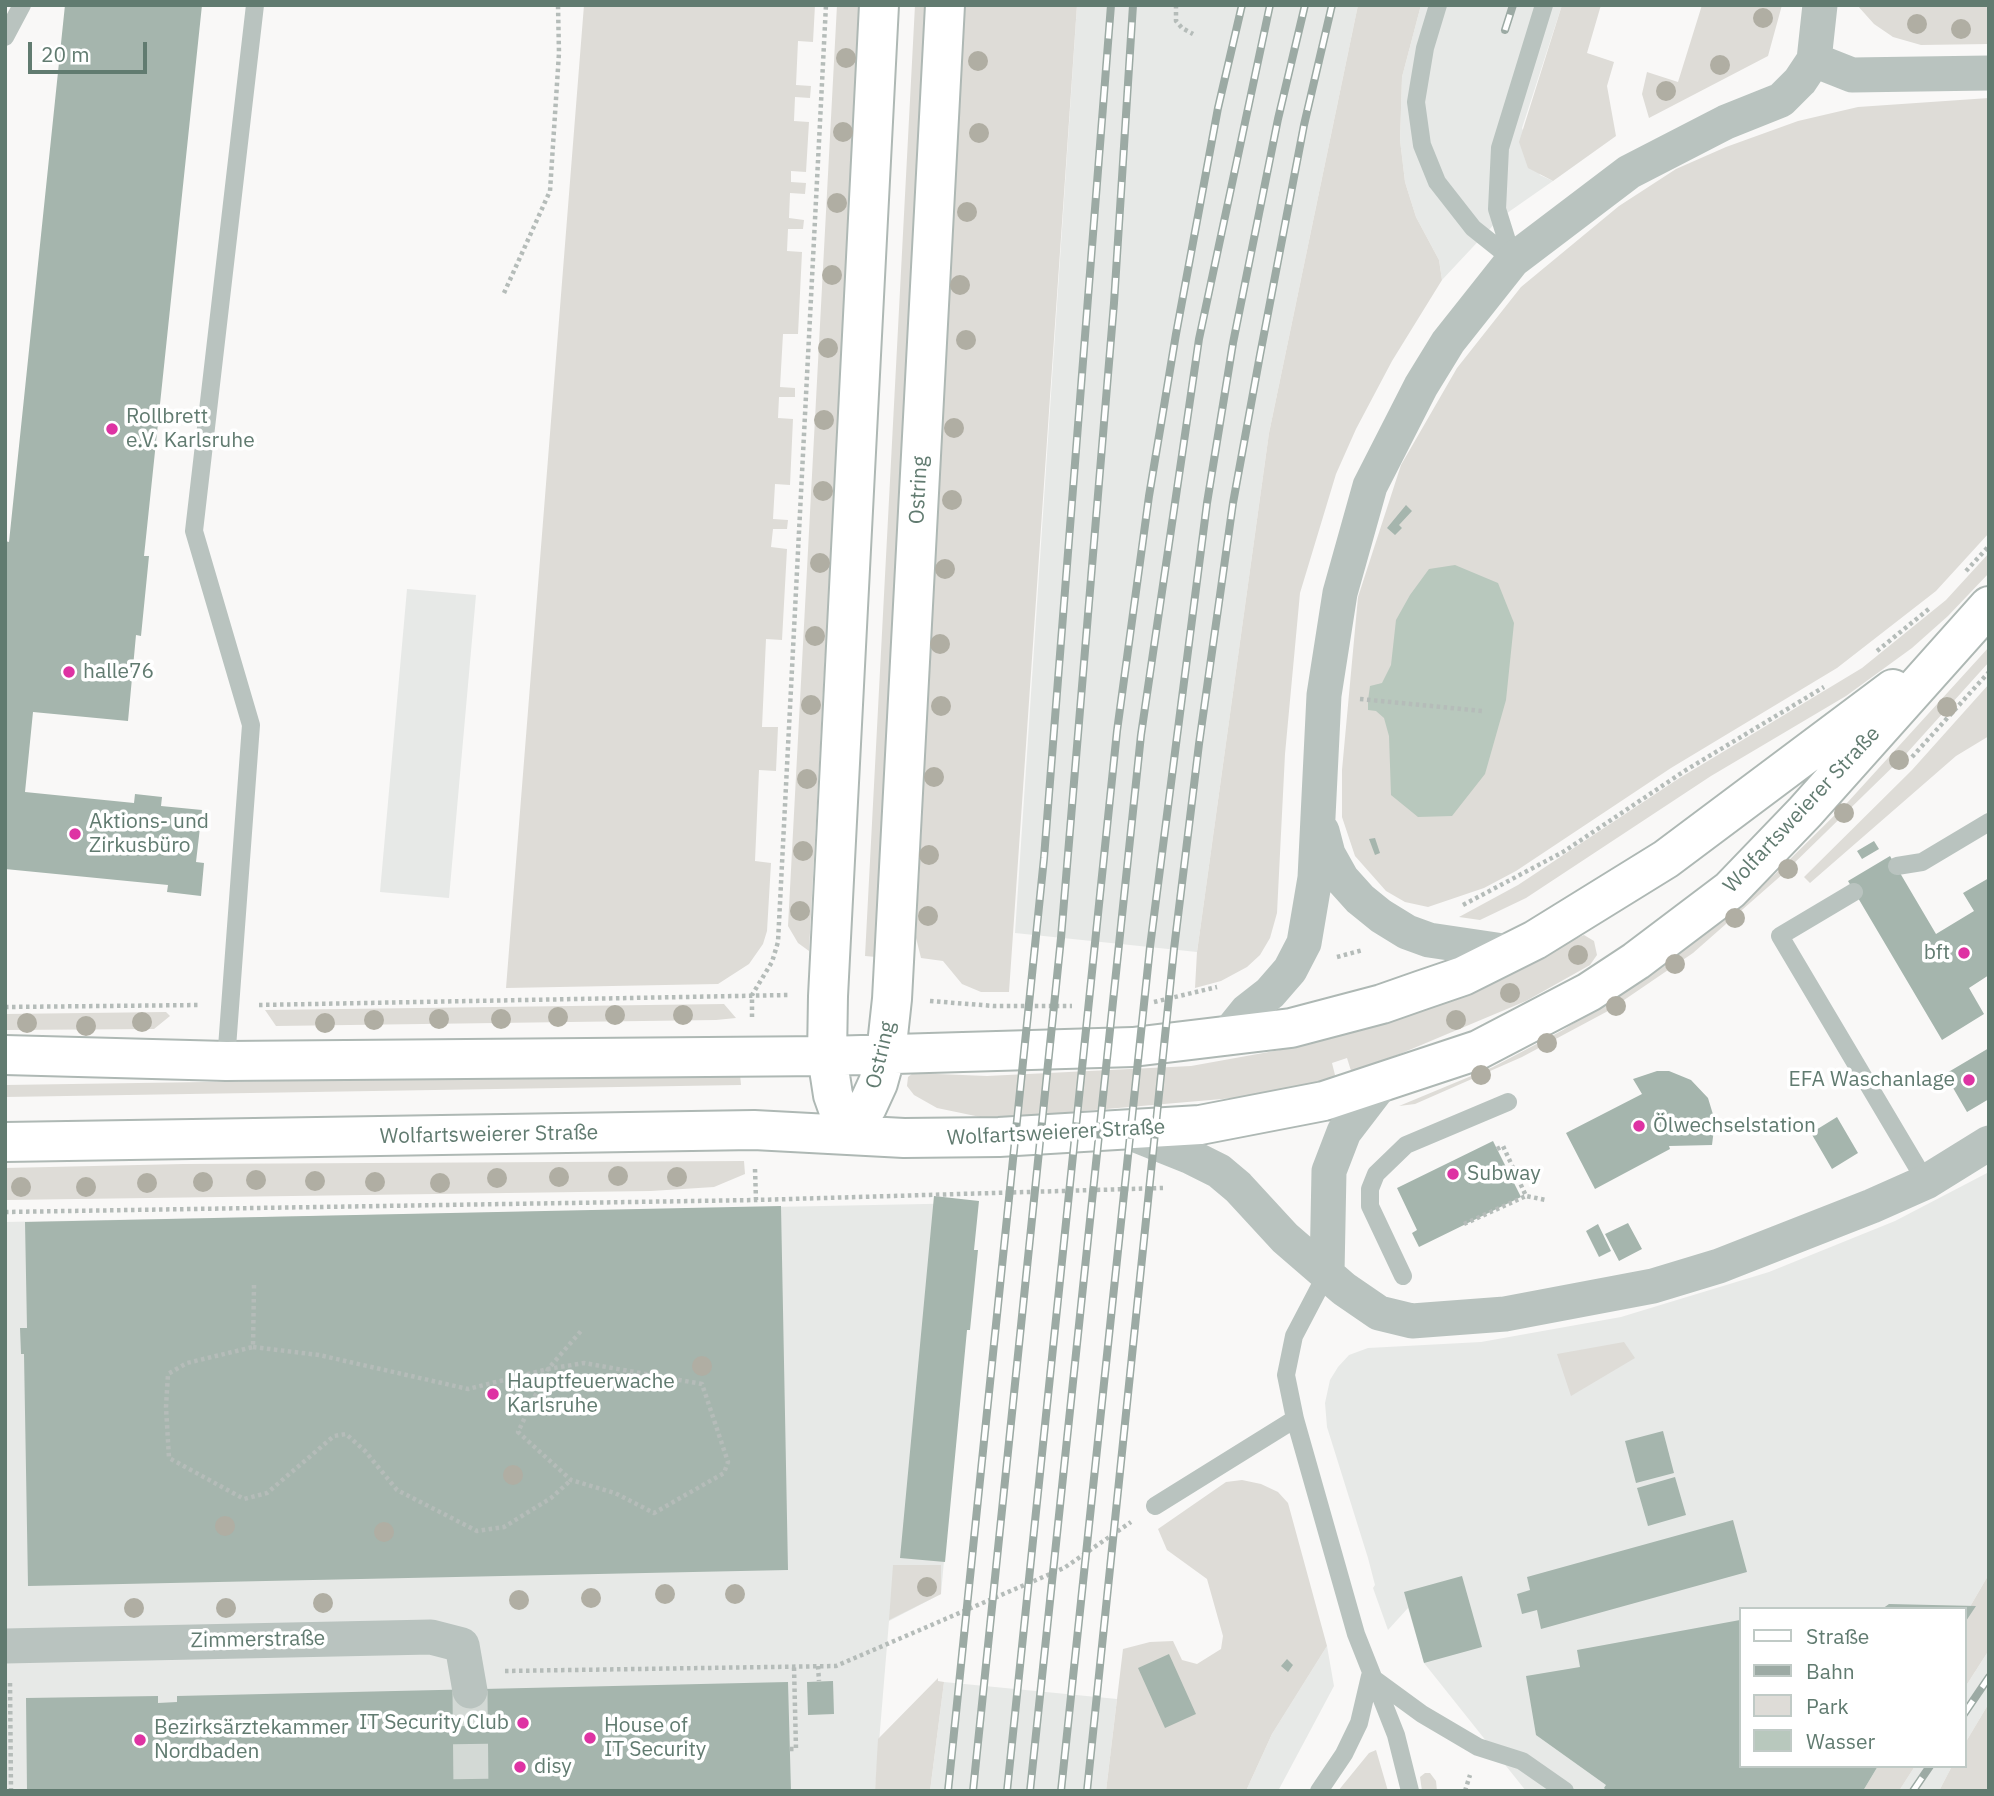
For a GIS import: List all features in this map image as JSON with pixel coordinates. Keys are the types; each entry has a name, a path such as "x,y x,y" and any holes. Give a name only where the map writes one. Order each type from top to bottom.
{"main road":[{"name":"Ostring","path":"847,1134 833,1095 827,1056 831,908 879,5"},
{"name":"Ostring","path":"847,1134 867,1107 886,1054 892,999 944,5"},
{"name":"Wolfartsweierer Straße","path":"5,1142 754,1130 931,1138 1126,1131 1200,1125 1324,1101 1380,1085 1478,1050 1578,998 1636,961 1730,890 1805,812 1989,606"},
{"name":"Wolfartsweierer Straße","path":"5,1055 226,1061 827,1056 1133,1047 1291,1028 1382,1004 1463,975 1535,940 1666,859 1871,703 1944,654"}],"street":[{"path":"1226,1037 1247,1011 1270,993 1290,970 1304,943 1310,914 1324,695 1340,593 1370,486 1391,441 1441,353 1513,260 1629,172 1726,122 1781,100 1800,81 1814,60 1821,5"},
{"path":"1814,60 1852,75 1989,73"},
{"path":"1318,800 1328,854 1342,879 1360,899 1407,932 1455,946 1510,952"},
{"path":"1327,1273 1329,1171 1344,1132 1380,1085"},
{"path":"1126,1131 1219,1171 1238,1187 1284,1238 1344,1289 1379,1313 1412,1321 1505,1314 1653,1286 1719,1266 1803,1235 1926,1182 1989,1143"},
{"name":"Zimmerstraße","path":"7,1646 431,1637 462,1645 469,1681"}],"lane":[{"path":"5,37 22,5"},
{"path":"226,1061 251,726 194,531 255,5"},
{"path":"1438,5 1423,58 1416,102 1422,145 1437,182 1473,228 1513,260"},
{"path":"1513,260 1497,209 1500,148 1545,5"},
{"path":"1897,866 1922,862 1989,822"},
{"path":"1854,891 1780,936 1926,1182"},
{"path":"1403,1276 1370,1206 1370,1189 1376,1174 1406,1145 1508,1102"},
{"path":"1327,1273 1294,1336 1286,1376 1295,1419 1370,1676 1396,1735 1410,1791"},
{"path":"1154,1506 1295,1419"},
{"path":"1319,1791 1344,1754 1359,1723 1370,1676"},
{"path":"1370,1676 1433,1720 1478,1747 1522,1761 1565,1791"}],"path":[{"path":"504,293 550,191 559,53 558,5"},
{"path":"752,1056 752,995 772,962 778,942 826,5"},
{"path":"1176,5 1176,20 1182,28 1193,34"},
{"path":"1964,573 1989,546"},
{"path":"1874,653 1939,599"},
{"path":"1290,970 1365,949 1506,885 1563,852 1686,770 1832,683"},
{"path":"1324,695 1482,711"},
{"path":"1151,1002 1227,984"},
{"path":"5,1007 707,998 752,995"},
{"path":"994,1006 1086,1006"},
{"path":"5,1212 756,1200 754,1130"},
{"path":"1497,1149 1503,1146 1527,1196"},
{"path":"1464,1224 1527,1196 1546,1200"},
{"path":"253,1348 254,1285"},
{"path":"571,1480 551,1499 504,1527 477,1531 397,1490 365,1451 346,1434 334,1436 267,1493 244,1499 169,1458 166,1407 168,1374 187,1363 253,1348 319,1355 468,1389 548,1369 584,1363 702,1384 728,1461 724,1473 654,1513 615,1493 571,1480 518,1432 548,1369 581,1331"},
{"path":"469,1681 836,1666 1064,1568 1154,1506"},
{"path":"7,1646 11,1791"},
{"path":"790,1749 796,1749 794,1667"},
{"path":"818,1667 819,1681"}],"shaded area":[{"path":"1077,5 1358,5 1269,433 1197,952 1015,933"},
{"path":"1421,5 1562,5 1522,128 1540,175 1553,181 1500,218 1442,280 1439,260 1416,217 1405,182 1400,140 1402,77"},
{"path":"407,589 476,595 449,898 380,892"},
{"path":"1989,1172 1989,1574 1966,1614 1966,1607 1738,1607 1738,1768 1750,1768 1863,1791 1526,1791 1424,1663 1408,1608 1388,1630 1373,1588 1375,1585 1368,1558 1327,1427 1325,1403 1330,1380 1338,1367 1349,1355 1368,1348 1481,1342 1621,1317 1769,1272 1895,1221"},
{"path":"976,1203 941,1594 889,1621 875,1791 5,1791 5,1222"},
{"path":"1327,1646 1334,1686 1278,1791 1246,1791 1272,1734"},
{"path":"1989,1650 1989,1703 1966,1742 1966,1686"},
{"path":"944,1682 1117,1699 1106,1791 930,1791"},
{"path":"1914,1768 1951,1768 1939,1791 1899,1791"}],"green space":[{"path":"584,5 815,5 813,42 798,41 796,85 811,86 810,98 795,97 794,121 809,122 806,172 791,171 791,182 806,183 805,194 790,193 789,218 804,220 803,229 788,229 787,251 802,252 798,334 783,334 780,387 795,388 795,397 779,397 778,418 793,419 790,485 775,484 773,519 788,520 787,529 773,529 771,547 787,549 782,640 766,639 762,727 778,727 776,771 759,770 755,861 771,863 767,931 763,944 749,964 718,984 506,988"},
{"path":"837,5 860,5 809,951 798,943 788,926"},
{"path":"915,5 926,5 876,957 865,956"},
{"path":"963,5 1077,5 1009,992 981,992 962,984 943,961 921,958 916,938"},
{"path":"1358,5 1421,5 1402,77 1400,140 1405,182 1416,217 1439,260 1442,280 1392,361 1356,429 1336,474 1300,593 1285,754 1277,913 1270,938 1260,955 1247,967 1221,981 1195,988 1197,952 1269,433"},
{"path":"1562,5 1601,5 1587,53 1614,62 1607,86 1616,136 1553,181 1528,168 1519,142"},
{"path":"1702,5 1782,5 1768,56 1649,118 1642,94 1647,72 1678,82"},
{"path":"1857,5 1989,5 1989,44 1921,45 1893,37 1874,24"},
{"path":"1989,98 1989,533 1936,591 1837,668 1671,768 1516,871 1484,888 1428,907 1405,902 1386,891 1355,856 1342,817 1342,770 1358,597 1401,465 1457,368 1521,287 1619,206 1676,169 1726,147 1798,121 1858,107"},
{"path":"1989,553 1989,573 1948,616 1912,648 1846,696 1711,776 1526,898 1480,920 1459,917 1518,885 1678,779 1862,668 1946,600"},
{"path":"1989,647 1989,662 1906,754 1784,873 1693,953 1608,1011 1522,1057 1415,1104 1399,1106 1493,1067 1563,1030 1637,983 1709,930 1775,874 1847,803"},
{"path":"1989,684 1989,736 1956,756 1810,883 1804,877 1912,770"},
{"path":"1584,935 1594,941 1597,955 1590,965 1526,1001 1352,1074 1347,1058 1332,1063 1336,1079 1257,1096 990,1119 937,1108 914,1095 907,1086 908,1077 913,1073 987,1076 1191,1066 1302,1046 1380,1024"},
{"path":"724,1004 736,1018 276,1026 265,1010"},
{"path":"166,1012 170,1016 154,1029 5,1030 5,1014"},
{"path":"740,1074 741,1085 5,1097 5,1085"},
{"path":"744,1161 745,1174 714,1187 651,1191 5,1200 5,1168 183,1164"},
{"path":"1624,1342 1635,1358 1571,1396 1557,1354"},
{"path":"1242,1480 1261,1484 1278,1492 1288,1503 1327,1646 1272,1734 1246,1791 1106,1791 1123,1649 1150,1642 1173,1641 1182,1660 1197,1664 1221,1649 1223,1636 1207,1579 1167,1550 1158,1529 1226,1482"},
{"path":"893,1565 941,1565 941,1594 889,1620"},
{"path":"1989,1574 1989,1650 1966,1686 1966,1614"},
{"path":"938,1678 938,1681 944,1682 930,1791 875,1791 878,1739"},
{"path":"1989,1703 1989,1791 1939,1791 1951,1768 1966,1768 1966,1742"},
{"path":"1376,1750 1388,1791 1338,1791 1369,1753"},
{"path":"1877,1768 1914,1768 1899,1791 1863,1791"},
{"path":"1430,1773 1436,1781 1437,1791 1422,1791 1420,1777"}],"water":[{"path":"1455,565 1498,583 1514,623 1506,700 1485,774 1452,816 1418,817 1391,795 1389,736 1384,718 1376,711 1368,710 1370,686 1382,683 1391,665 1396,620 1410,595 1429,569"}],"building":[{"path":"65,5 202,5 144,556 149,556 141,636 136,635 128,721 33,712 25,792 134,803 135,794 162,797 161,806 202,810 196,862 204,863 201,896 167,892 168,885 5,869 5,541 9,542"},
{"path":"1406,505 1412,511 1399,525 1402,528 1395,535 1387,528"},
{"path":"1375,838 1380,853 1375,855 1369,839"},
{"path":"1874,841 1879,849 1862,859 1857,851"},
{"path":"1890,856 1936,934 1974,911 1963,893 1989,878 1989,975 1969,988 1984,1014 1942,1040 1848,881"},
{"name":"EFA Waschanlage","path":"1989,1048 1989,1099 1967,1112 1945,1074"},
{"path":"1657,1071 1669,1071 1691,1080 1708,1098 1715,1121 1712,1145 1669,1146 1670,1149 1595,1189 1566,1133 1642,1094 1633,1079"},
{"path":"1837,1117 1858,1153 1832,1169 1811,1133"},
{"path":"1493,1141 1521,1197 1419,1247 1412,1233 1417,1230 1397,1188"},
{"path":"934,1196 979,1201 974,1250 978,1250 970,1330 967,1330 945,1562 900,1558"},
{"path":"781,1206 788,1570 28,1586 24,1354 21,1354 20,1328 27,1328 25,1222"},
{"path":"1628,1223 1642,1249 1619,1261 1605,1234"},
{"path":"1598,1224 1611,1251 1599,1257 1586,1231"},
{"path":"1663,1431 1674,1473 1636,1483 1625,1441"},
{"path":"1675,1477 1686,1515 1648,1526 1637,1488"},
{"path":"1733,1520 1747,1572 1541,1629 1537,1610 1522,1614 1517,1594 1530,1590 1527,1577"},
{"path":"1462,1576 1482,1647 1424,1663 1404,1592"},
{"path":"1889,1604 1976,1606 1966,1621 1966,1607 1885,1607"},
{"path":"1738,1620 1738,1768 1877,1768 1863,1791 1607,1791 1604,1788 1606,1785 1536,1735 1526,1676 1580,1667 1577,1650"},
{"path":"1169,1654 1196,1714 1165,1728 1138,1668"},
{"path":"1287,1659 1293,1665 1288,1672 1281,1666"},
{"path":"833,1681 834,1714 808,1715 807,1682"},
{"path":"788,1682 791,1791 27,1791 26,1698 158,1696 158,1703 177,1702 177,1696"}],"tunnel":[{"path":"470,1691 471,1791"}],"railway":[{"path":"948,1791 1044,858 1111,5"},
{"path":"973,1791 1061,938 1114,303 1133,5"},
{"path":"1007,1791 1117,731 1149,496 1176,334 1218,108 1242,5"},
{"path":"1030,1791 1141,735 1199,339 1270,5"},
{"path":"1061,1791 1150,947 1207,503 1233,343 1278,119 1305,5"},
{"path":"1087,1791 1174,949 1199,744 1233,503 1304,125 1332,5"},
{"path":"1505,30 1513,5"},
{"path":"1966,1711 1989,1677"},
{"path":"1913,1791 1929,1768"}],"place":[{"name":"Rollbrett e.V. Karlsruhe","path":"112,429"},
{"name":"halle76","path":"69,672"},
{"name":"Aktions- und Zirkusbüro","path":"75,834"},
{"name":"bft","path":"1964,953"},
{"name":"EFA Waschanlage","path":"1969,1080"},
{"name":"Ölwechselstation","path":"1639,1126"},
{"name":"Subway","path":"1453,1174"},
{"name":"Hauptfeuerwache Karlsruhe","path":"493,1394"},
{"name":"IT Security Club","path":"523,1723"},
{"name":"House of IT Security","path":"590,1738"},
{"name":"Bezirksärztekammer Nordbaden","path":"140,1740"},
{"name":"disy","path":"520,1767"}]}
